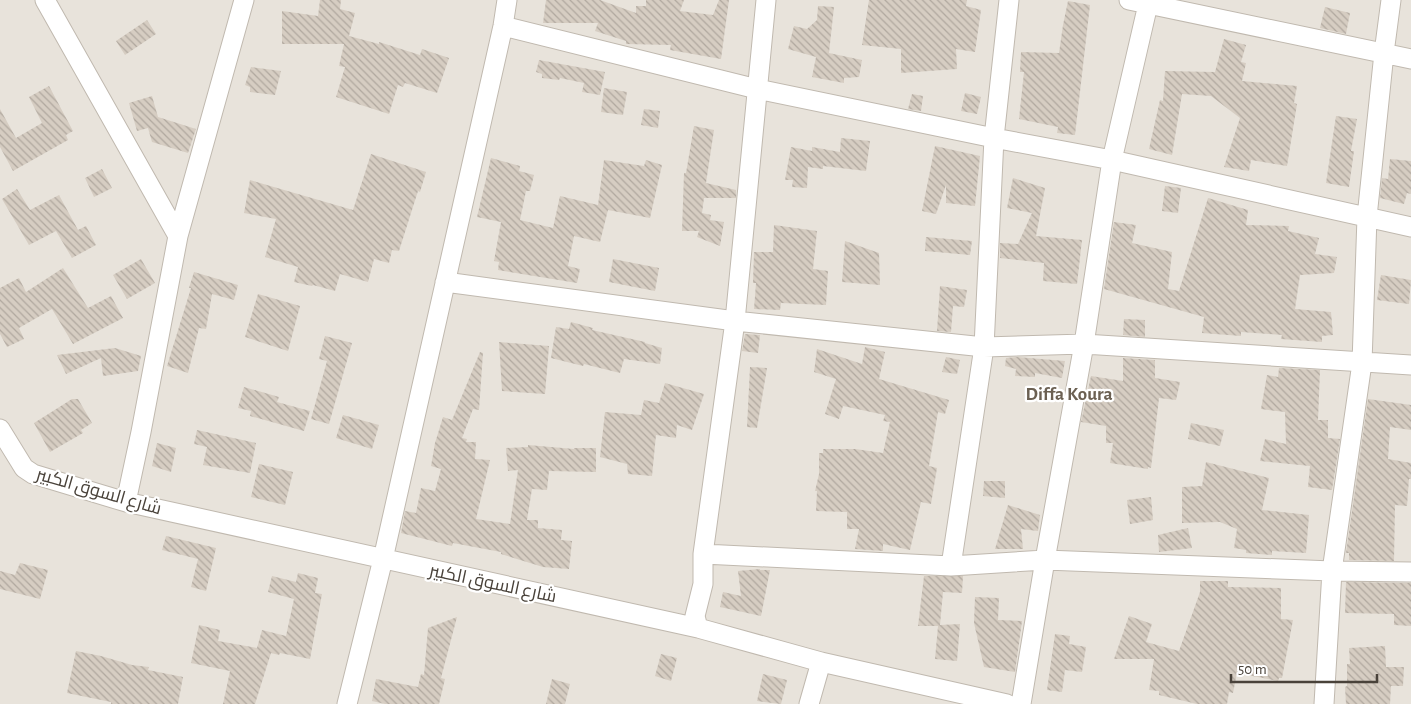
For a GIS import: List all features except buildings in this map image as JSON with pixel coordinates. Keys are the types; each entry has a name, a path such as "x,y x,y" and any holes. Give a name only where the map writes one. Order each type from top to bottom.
{"street":[{"path":"45,0 178,236"},
{"path":"126,502 178,236 244,0"},
{"path":"347,704 383,559 446,282 503,26 507,0"},
{"path":"698,628 695,616 703,584 703,554 735,321 766,0"},
{"path":"951,566 984,347 994,138 1010,0"},
{"path":"1129,0 1148,2 1411,59"},
{"path":"1324,704 1332,571 1362,363 1367,217 1391,0"},
{"path":"1021,704 1084,344 1112,160 1148,2"},
{"path":"503,26 757,88 994,138 1112,160 1411,227"},
{"path":"446,282 735,321 984,347 1084,344 1411,365"},
{"name":"شارع السوق الكبير","path":"0,430 24,468 32,474 126,502 698,628 941,696 1007,704"},
{"path":"703,554 951,566 1045,560 1332,571 1411,572"},
{"path":"809,704 821,662"}],"shaded area":[{"path":"0,0 1411,0 1411,704 0,704"}],"district":[{"name":"Diffa Koura","path":"1069,393"}]}
